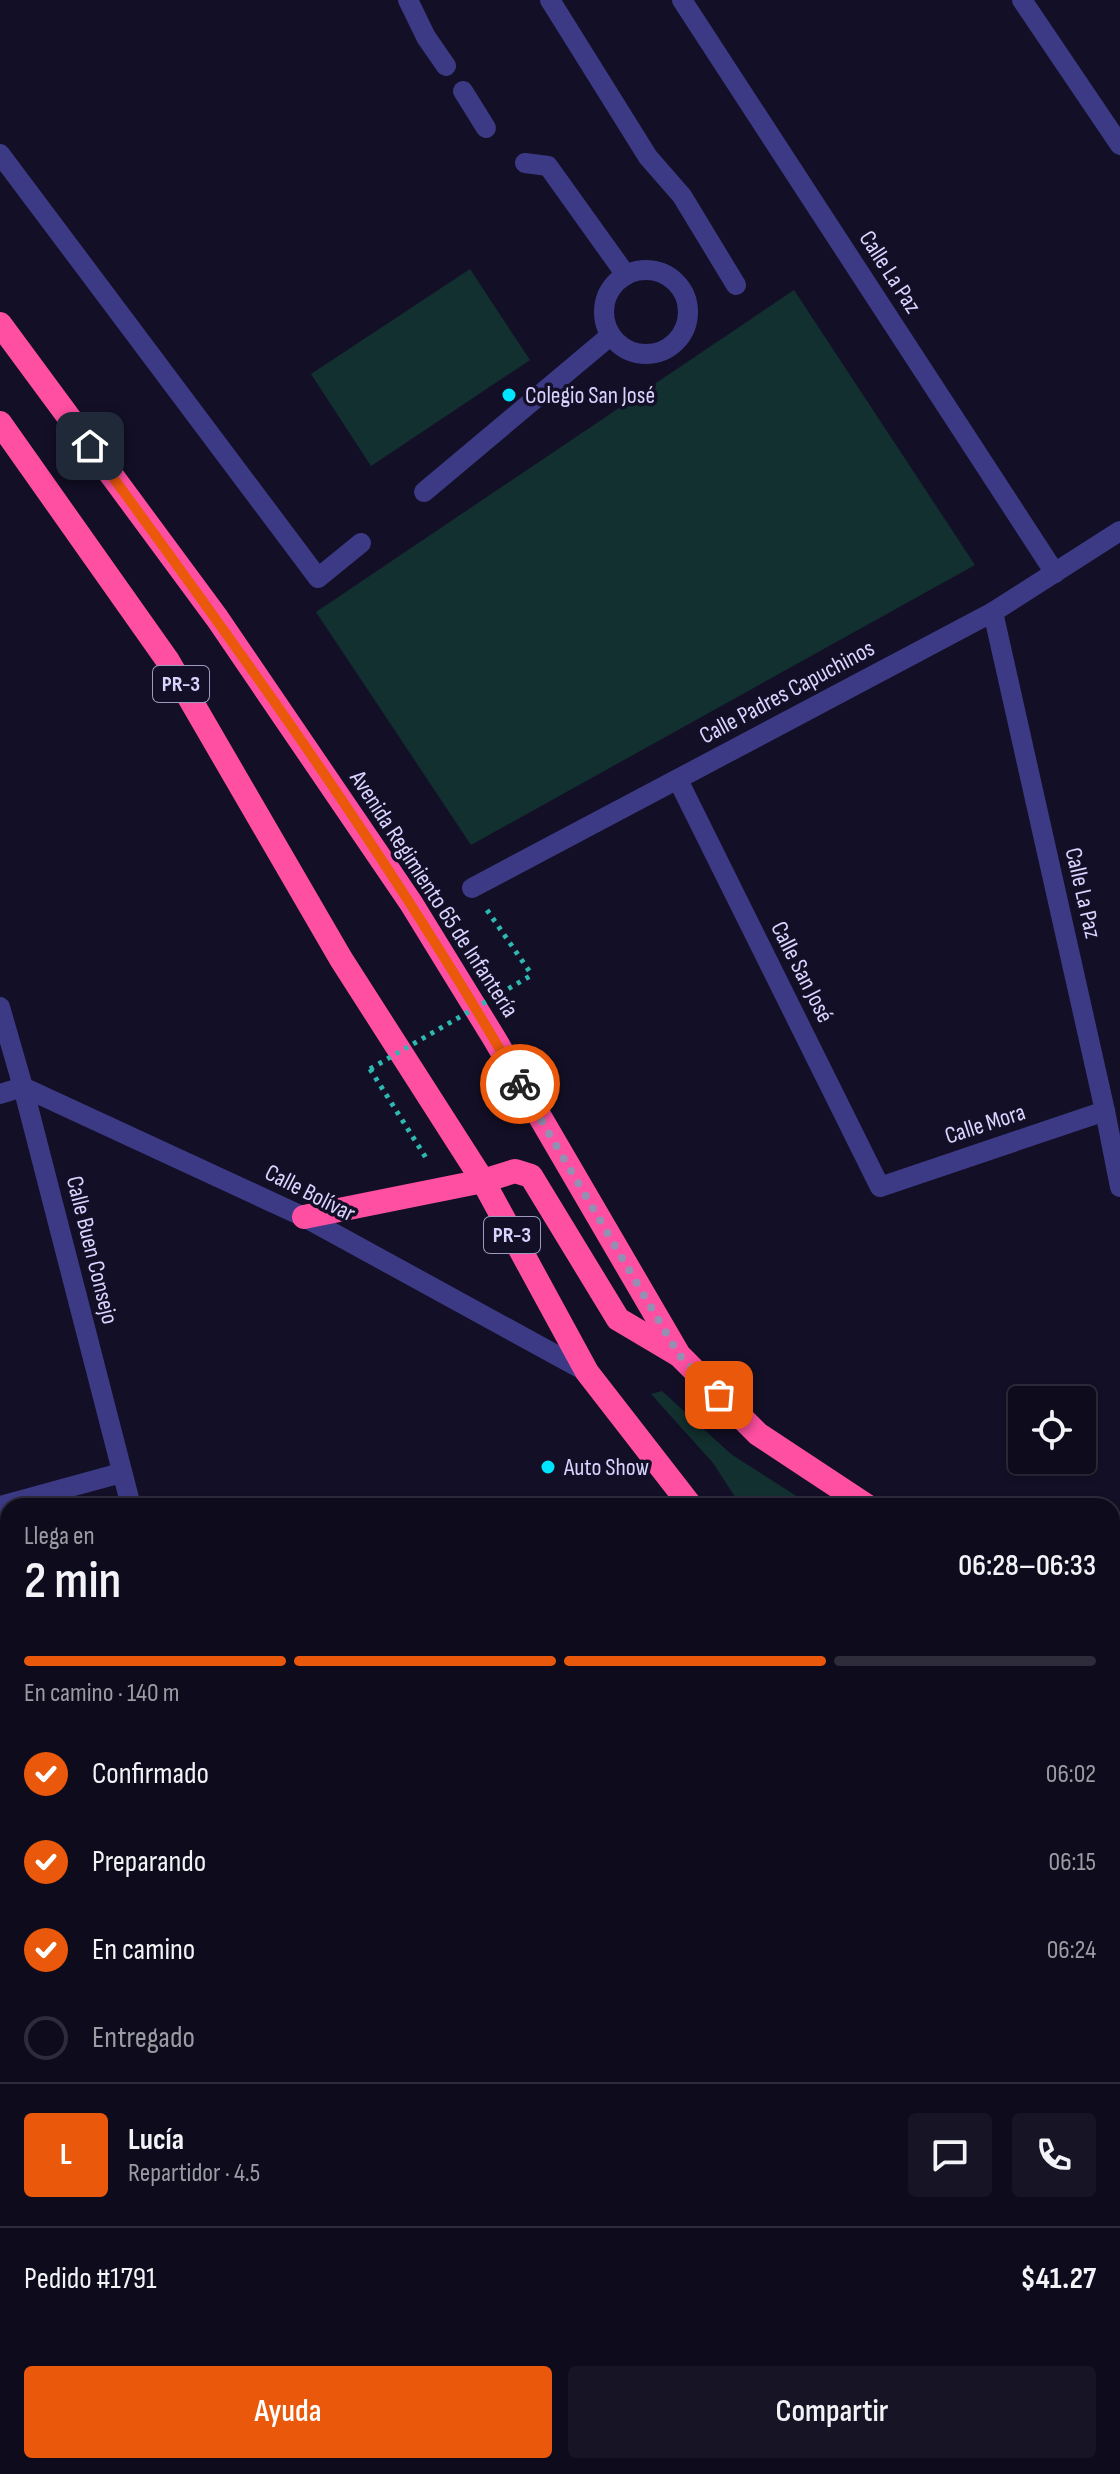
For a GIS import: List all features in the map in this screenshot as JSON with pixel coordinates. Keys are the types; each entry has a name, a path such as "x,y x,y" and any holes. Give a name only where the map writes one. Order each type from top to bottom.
{"highway":[{"name":"Avenida Regimiento 65 de Infantería","path":"0,324 217,618 411,903 494,1038 679,1355 758,1434 855,1498"},
{"name":"PR-3","path":"0,423 168,661 341,959 483,1181 587,1372 685,1498"},
{"path":"304,1217 483,1181 515,1171 531,1176 618,1319 679,1355"}],"street":[{"path":"408,0 426,37 446,66"},
{"path":"550,0 648,157 682,196 736,285"},
{"name":"Calle La Paz","path":"682,0 1055,573"},
{"path":"1022,0 1120,145"},
{"path":"463,91 486,128"},
{"path":"0,154 318,578 361,543"},
{"path":"525,163 548,166 626,275"},
{"path":"639,270 666,275 685,296 687,324 672,346 646,354 632,352 610,336 604,309 607,295 626,275 639,270"},
{"path":"424,492 610,336"},
{"name":"Calle Padres Capuchinos","path":"472,888 993,612 1120,531"},
{"name":"Calle La Paz","path":"993,612 1120,1187"},
{"name":"Calle San José","path":"678,780 880,1187"},
{"name":"Calle Buen Consejo","path":"0,1007 129,1498"},
{"path":"0,1094 23,1087"},
{"name":"Calle Bolívar","path":"23,1087 304,1217 587,1372"},
{"name":"Calle Mora","path":"880,1187 1105,1111"},
{"path":"29,1498 121,1473"}],"path":[{"path":"445,1189 370,1069 532,975 472,888"}],"green space":[{"path":"470,269 530,360 371,466 311,374"},
{"path":"794,290 975,565 471,845 316,612"},
{"path":"662,1391 731,1454 800,1498 736,1498 713,1463 651,1394"}],"way so far":[{"path":"520,1084 679,1355 719,1395"}],"place":[{"name":"Colegio San José","path":"509,395"},
{"name":"Auto Show","path":"548,1467"}],"route":[{"path":"90,446 217,618 411,903 520,1084"}]}
